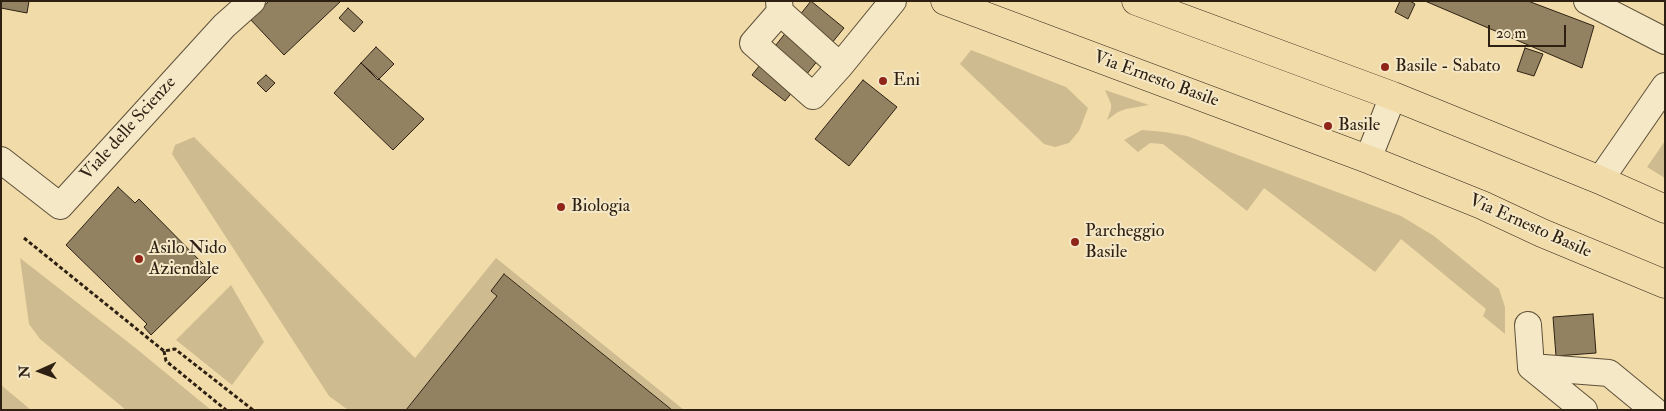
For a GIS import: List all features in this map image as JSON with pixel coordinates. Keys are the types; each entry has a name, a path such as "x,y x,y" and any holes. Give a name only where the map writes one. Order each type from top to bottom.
{"main road":[{"name":"Via Ernesto Basile","path":"945,1 1368,159 1482,205 1542,233 1665,284"},
{"path":"1136,1 1393,96 1600,180 1665,209"}],"street":[{"name":"Viale delle Scienze","path":"1,160 60,206 224,26 252,1"},
{"path":"840,66 780,6 753,43 813,96 840,66 893,1"},
{"path":"1588,1 1665,41"},
{"path":"1600,180 1665,86"},
{"path":"1368,159 1393,96"},
{"path":"1528,325 1531,367 1584,410"},
{"path":"1531,367 1609,373 1654,410"}],"path":[{"path":"24,238 164,352 166,361 226,410"},
{"path":"164,352 175,349 253,410"}],"shaded area":[{"path":"971,50 1066,87 1088,108 1079,131 1069,143 1055,147 1044,144 960,64"},
{"path":"1105,90 1149,105 1126,109 1107,120 1111,104"},
{"path":"1142,130 1187,136 1401,216 1434,236 1499,289 1505,307 1505,334 1483,316 1486,309 1401,239 1375,272 1264,188 1247,211 1163,144 1150,143 1138,152 1124,140"},
{"path":"194,137 415,358 496,258 684,410 672,410 505,274 491,291 497,296 406,410 348,410 329,396 172,154 175,145"},
{"path":"1665,141 1665,178 1647,167"},
{"path":"20,258 133,346 211,410 126,410 40,339 29,324"},
{"path":"231,285 264,342 232,385 176,340"},
{"path":"1,385 31,410 1,410"}],"building":[{"path":"1,1 29,1 27,13 1,8"},
{"path":"269,1 341,1 284,55 250,19"},
{"path":"811,1 844,28 785,101 752,75"},
{"path":"1400,1 1410,1 1415,4 1408,19 1395,12"},
{"path":"1425,1 1528,1 1594,26 1582,68"},
{"path":"348,8 363,22 354,32 339,18"},
{"path":"376,47 394,64 378,80 361,63"},
{"path":"1525,48 1543,54 1534,76 1517,71"},
{"path":"361,63 424,119 393,150 334,93"},
{"path":"266,75 275,83 266,92 257,83"},
{"path":"863,80 897,107 849,166 815,139"},
{"name":"Asilo Nido Aziendale","path":"118,187 135,203 139,199 213,274 151,335 144,327 147,324 66,245"},
{"path":"504,274 672,410 406,410 497,296 491,291"},
{"path":"1593,314 1596,353 1556,356 1553,317"}],"place":[{"name":"Basile - Sabato","path":"1385,67"},
{"name":"Eni","path":"883,81"},
{"name":"Basile","path":"1328,126"},
{"name":"Biologia","path":"561,207"},
{"name":"Parcheggio Basile","path":"1075,242"},
{"name":"Asilo Nido Aziendale","path":"139,259"}]}
